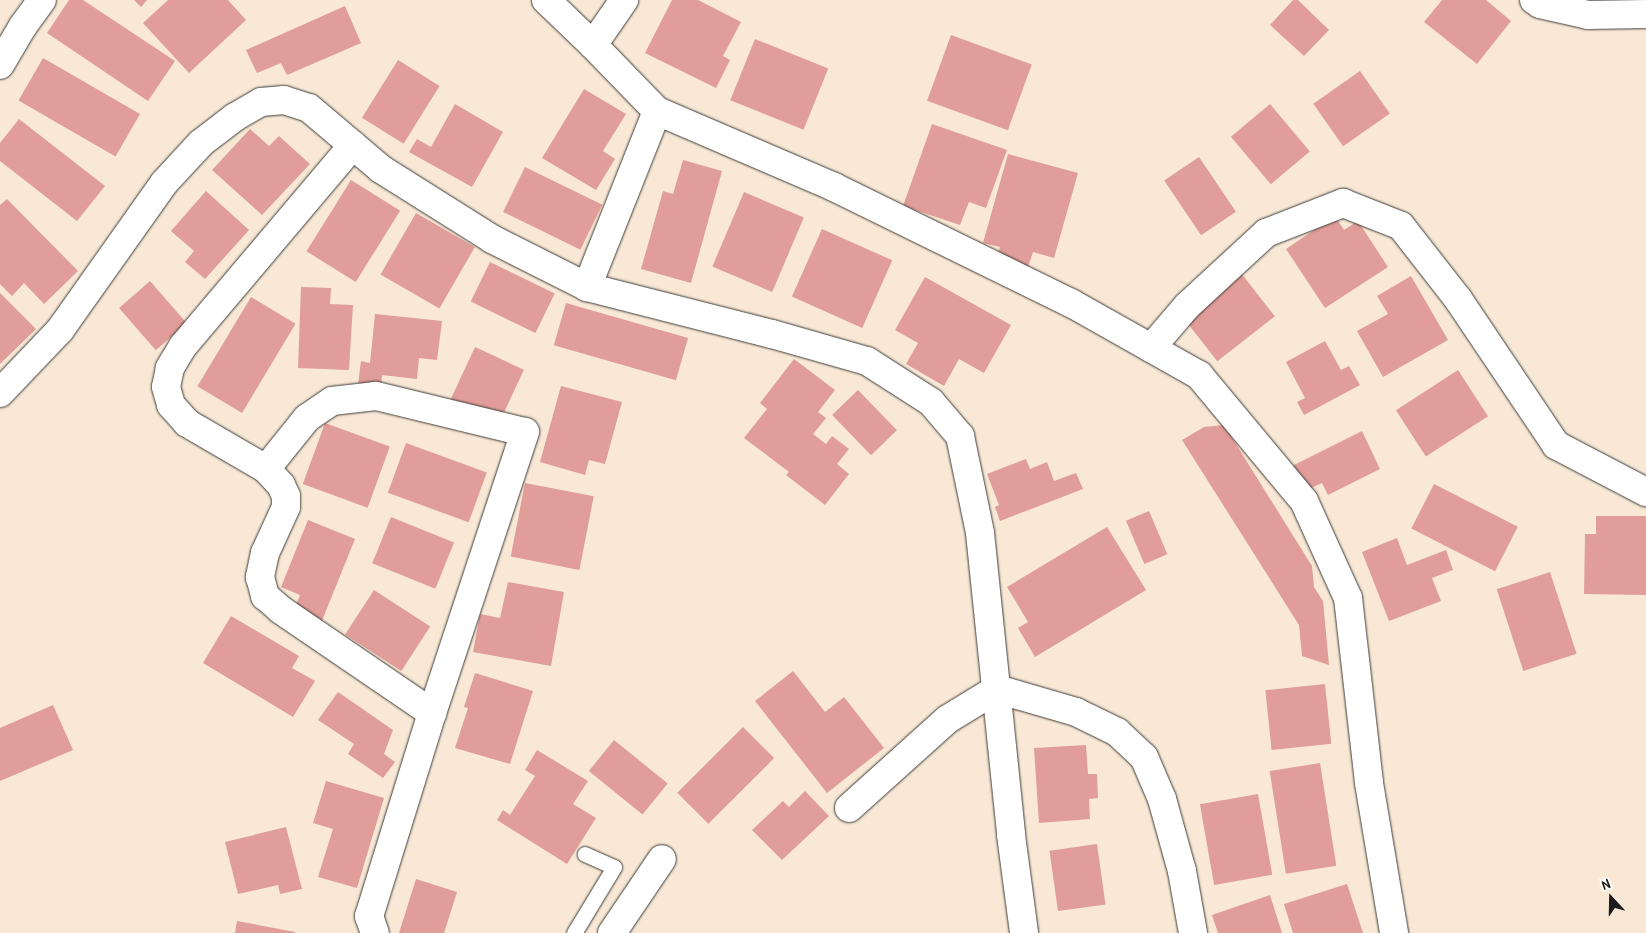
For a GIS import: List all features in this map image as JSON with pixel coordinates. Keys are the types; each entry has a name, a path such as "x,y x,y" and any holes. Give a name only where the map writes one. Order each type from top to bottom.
{"street":[{"path":"0,65 23,26 42,0"},
{"path":"546,0 657,111 834,187 1071,303 1200,375 1304,501 1348,598 1369,782 1394,933"},
{"path":"593,45 624,0"},
{"path":"1534,0 1540,4 1588,15 1646,14"},
{"path":"0,393 60,330 164,183 201,143 235,117 261,102 284,100 310,108 380,169 492,239 587,287 772,334 866,361 931,402 960,436 980,533 1010,835 1024,933"},
{"path":"587,287 657,111"},
{"path":"352,145 183,346 170,368 166,387 171,405 186,423 266,469 281,485 286,496 286,507 265,553 260,577 265,596 281,610 432,712"},
{"path":"1151,348 1186,306 1266,233 1343,203 1401,226 1458,298 1556,445 1646,492"},
{"path":"266,469 307,418 332,401 376,396 525,432 432,712 369,916 375,933"},
{"path":"849,808 948,719 997,689 1076,712 1117,732 1144,757 1162,799 1182,871 1193,933"},
{"path":"612,933 662,859"}],"lane":[{"path":"574,933 614,867 585,854"}],"building":[{"path":"69,0 83,0 175,61 148,101 47,33"},
{"path":"134,0 147,0 141,7"},
{"path":"168,0 228,0 246,20 189,73 143,23"},
{"path":"672,0 698,0 741,22 723,56 730,60 716,88 645,53"},
{"path":"1293,0 1298,0 1329,30 1304,56 1270,25"},
{"path":"1442,0 1486,0 1511,21 1477,64 1424,22"},
{"path":"345,6 361,43 287,75 281,63 257,73 246,50"},
{"path":"951,35 1032,64 1008,130 927,101"},
{"path":"755,39 828,69 804,130 730,100"},
{"path":"43,58 140,114 115,156 18,100"},
{"path":"398,60 440,86 404,144 362,118"},
{"path":"1360,71 1390,114 1343,146 1313,104"},
{"path":"584,89 626,114 603,151 615,159 596,190 542,158"},
{"path":"455,104 503,132 472,187 409,152 417,139 431,147"},
{"path":"1270,104 1310,151 1271,184 1231,137"},
{"path":"19,119 105,186 77,221 0,161 0,143"},
{"path":"932,124 1007,150 986,208 969,202 960,225 903,206"},
{"path":"250,129 269,146 279,136 310,164 262,215 212,170"},
{"path":"1008,154 1078,173 1054,258 1033,252 1028,267 997,258 1000,247 983,243"},
{"path":"1199,157 1236,212 1201,235 1164,180"},
{"path":"683,160 722,171 691,283 641,269 663,191 673,194"},
{"path":"525,167 602,205 580,250 503,212"},
{"path":"351,180 400,211 356,282 306,251"},
{"path":"206,191 249,230 205,279 185,262 194,251 171,231"},
{"path":"744,192 804,217 772,292 712,267"},
{"path":"7,199 78,271 44,304 24,283 12,296 0,284 0,205"},
{"path":"416,213 475,247 439,308 380,274"},
{"path":"1335,216 1344,230 1358,221 1388,267 1325,308 1286,249"},
{"path":"822,229 892,260 862,328 792,297"},
{"path":"490,262 555,294 535,333 471,302"},
{"path":"1241,273 1275,316 1217,361 1183,318"},
{"path":"1411,276 1448,340 1383,377 1357,331 1388,314 1377,296"},
{"path":"925,277 1011,325 984,373 959,359 944,386 906,364 918,343 895,330"},
{"path":"150,281 187,323 156,350 119,308"},
{"path":"301,287 331,288 330,304 353,305 349,370 298,368"},
{"path":"0,293 36,329 0,364"},
{"path":"251,297 296,324 242,413 197,386"},
{"path":"566,303 688,338 676,380 554,345"},
{"path":"375,314 442,321 437,360 419,358 417,379 382,375 381,387 358,385 361,361 370,363"},
{"path":"1325,341 1341,370 1349,366 1360,385 1304,415 1297,402 1305,398 1286,362"},
{"path":"475,347 524,370 499,424 450,401"},
{"path":"794,359 835,390 818,412 826,418 813,434 826,444 832,436 849,449 837,464 849,474 825,505 786,475 789,472 744,438 767,409 760,403"},
{"path":"1458,370 1488,416 1426,456 1396,410"},
{"path":"561,386 622,402 605,464 589,460 585,475 540,462"},
{"path":"858,390 897,430 871,455 832,415"},
{"path":"325,423 390,447 368,508 303,484"},
{"path":"1224,425 1312,566 1314,587 1323,601 1329,665 1302,656 1299,625 1182,440 1204,427"},
{"path":"1362,431 1380,469 1328,495 1322,483 1305,491 1292,466"},
{"path":"406,443 487,472 469,522 388,493"},
{"path":"1026,459 1030,469 1047,462 1054,481 1076,473 1083,489 1000,521 995,507 999,505 987,474"},
{"path":"525,483 594,496 579,570 511,557"},
{"path":"1434,484 1518,527 1495,571 1411,529"},
{"path":"1149,511 1167,554 1144,564 1126,521"},
{"path":"1596,516 1646,516 1646,595 1584,594 1585,534 1596,534"},
{"path":"391,517 454,542 435,589 372,563"},
{"path":"308,520 355,539 321,623 293,612 300,595 281,587"},
{"path":"1107,527 1146,590 1035,657 1018,628 1028,622 1007,587"},
{"path":"1397,538 1407,565 1446,550 1453,570 1432,578 1441,601 1389,621 1362,552"},
{"path":"1550,572 1577,654 1523,671 1497,589"},
{"path":"508,582 564,592 551,666 473,652 480,614 500,618"},
{"path":"374,590 430,626 401,671 345,634"},
{"path":"231,616 299,656 292,668 315,681 293,717 203,663"},
{"path":"793,671 825,712 844,697 884,748 827,793 755,701"},
{"path":"475,673 533,691 510,764 455,748 468,708 464,707"},
{"path":"1325,684 1331,744 1272,750 1265,690"},
{"path":"338,692 393,730 384,754 395,762 383,778 348,754 354,744 318,720"},
{"path":"53,705 73,750 0,781 0,728"},
{"path":"743,727 774,758 708,824 677,793"},
{"path":"614,740 668,783 642,815 589,771"},
{"path":"1086,745 1088,774 1097,774 1098,798 1089,799 1090,819 1039,823 1034,748"},
{"path":"537,750 588,781 573,804 596,818 567,864 497,820 503,810 510,815 535,776 525,770"},
{"path":"1320,763 1336,866 1286,874 1270,771"},
{"path":"326,781 384,798 357,888 318,877 333,829 313,823"},
{"path":"805,791 829,816 782,860 752,830 783,801 789,807"},
{"path":"1258,794 1272,875 1214,885 1200,804"},
{"path":"286,827 302,889 280,894 278,885 238,894 225,842"},
{"path":"1097,844 1105,904 1058,911 1049,851"},
{"path":"416,879 457,892 444,933 399,933"},
{"path":"1347,884 1363,933 1293,933 1284,904"},
{"path":"1270,895 1282,933 1218,933 1212,915"},
{"path":"237,921 295,932 295,933 235,933"}]}
